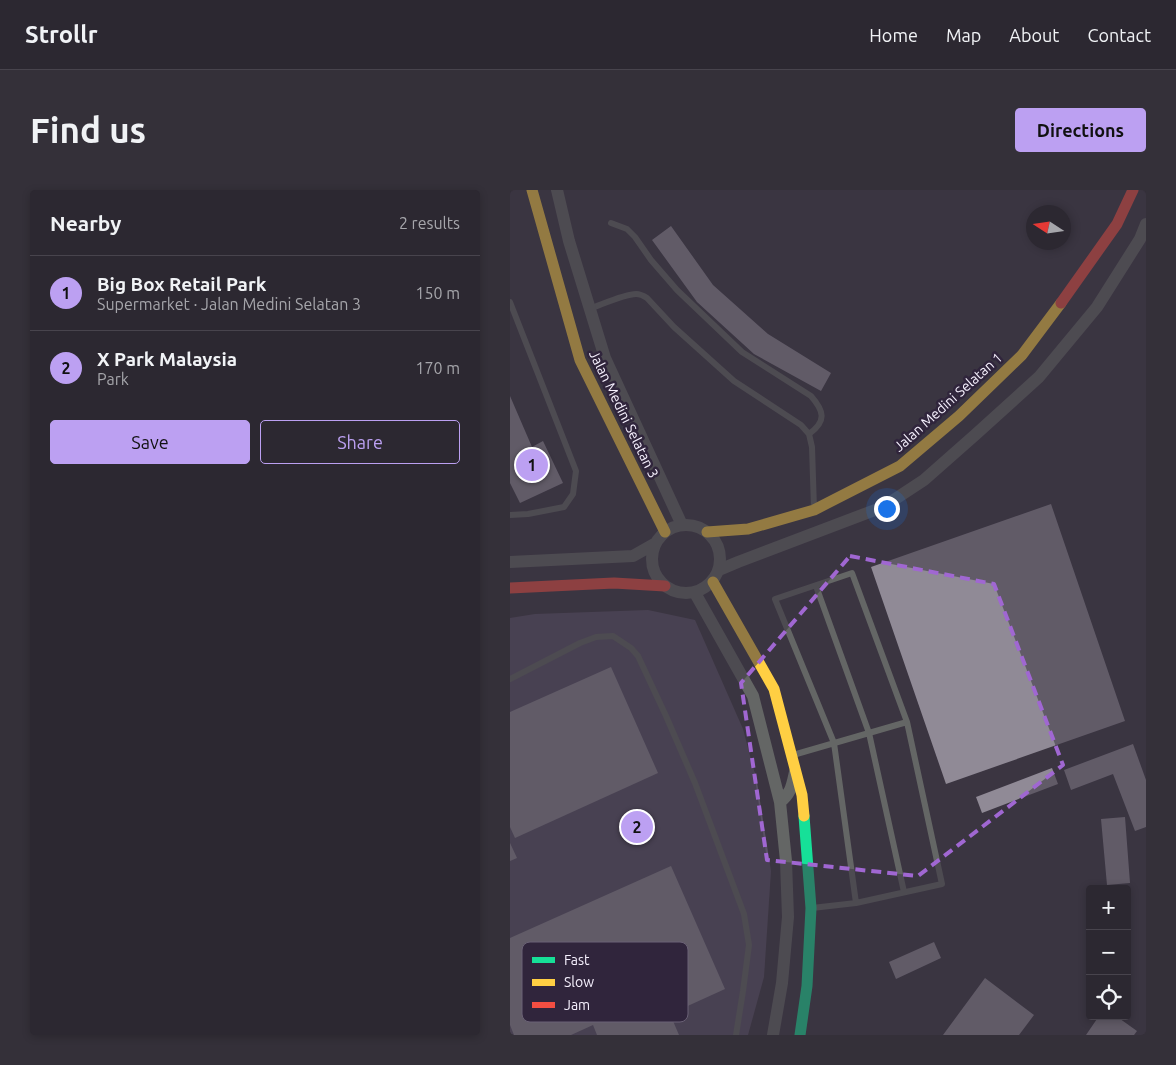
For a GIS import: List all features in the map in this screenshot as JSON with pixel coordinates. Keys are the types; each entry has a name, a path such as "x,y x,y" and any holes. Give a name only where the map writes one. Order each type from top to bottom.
{"street":[{"name":"Jalan Medini Selatan 3","path":"532,190 580,360 665,532"},
{"name":"Jalan Medini Selatan 3","path":"557,190 569,241 605,358 682,525"},
{"name":"Jalan Medini Selatan 1","path":"707,532 748,529 814,510 900,466 959,416 1022,355 1076,284 1116,224 1133,190"},
{"path":"719,570 883,507 924,480 1039,377 1097,307 1140,238 1146,224"},
{"path":"682,525 695,526 707,532 716,542 721,556 719,570 712,582 704,589 687,594 672,591 656,575 652,563 654,549 656,543 665,532 682,525"},
{"path":"510,562 633,556 656,543"},
{"path":"712,582 774,689 802,795 811,908 807,986 800,1035"},
{"path":"510,588 614,583 665,586"},
{"path":"695,593 753,696 780,802 786,861 788,917 782,983 773,1035"},
{"path":"780,802 787,797 792,788 795,770"}],"lane":[{"path":"611,223 627,229 677,290 742,352 811,396 820,406 822,415 816,428 809,434"},
{"path":"590,309 628,295 642,295 674,327 734,381 801,425 809,434 812,448 814,510"},
{"path":"510,302 576,471 573,494 564,507 528,514 510,514"},
{"path":"811,908 856,903 942,884 907,722 852,573 775,599 834,743 856,903"},
{"path":"816,586 869,733 904,892"},
{"path":"510,679 580,643 596,637 613,636 638,656 695,783 744,914 749,945 736,1035"},
{"path":"792,756 907,722"}],"highlighted area":[{"path":"850,556 994,584 1063,765 918,876 767,860 741,683"}],"shaded area":[{"path":"648,610 695,620 743,729 757,782 771,871 764,977 748,1035 510,1035 510,618 535,614"}],"building":[{"path":"671,226 713,285 768,334 831,373 821,391 754,354 697,302 652,240"},
{"path":"510,396 532,447 543,441 563,483 520,503 510,483"},
{"path":"1051,504 1125,721 946,784 871,567"},
{"path":"611,667 658,773 515,838 510,827 510,712"},
{"path":"1133,744 1146,780 1146,827 1135,831 1113,774 1071,790 1064,770"},
{"path":"1052,768 1058,784 982,813 976,797"},
{"path":"1125,817 1130,883 1107,885 1101,819"},
{"path":"510,843 517,858 510,861"},
{"path":"671,866 725,989 688,1006 688,942 522,942 522,1022 673,1022 679,1035 597,1035 593,1025 571,1035 514,1035 510,1025 510,938"},
{"path":"934,942 941,958 896,979 889,962"},
{"path":"985,978 1034,1015 1019,1035 943,1035"},
{"path":"1096,1020 1122,1020 1137,1031 1134,1035 1086,1035"}],"traffic: fast":[{"path":"800,1035 807,986 811,908 804,816"}],"traffic: slow":[{"path":"532,190 580,360 665,532"},
{"path":"707,532 748,529 814,510 900,466 959,416 1022,355 1061,303"},
{"path":"713,582 774,689 802,795 804,816"}],"traffic: jam":[{"path":"1061,303 1117,224 1133,190"},
{"path":"510,588 614,583 665,586"}],"place":[{"name":"Big Box Retail Park","path":"532,465"},
{"name":"X Park Malaysia","path":"637,827"}]}
